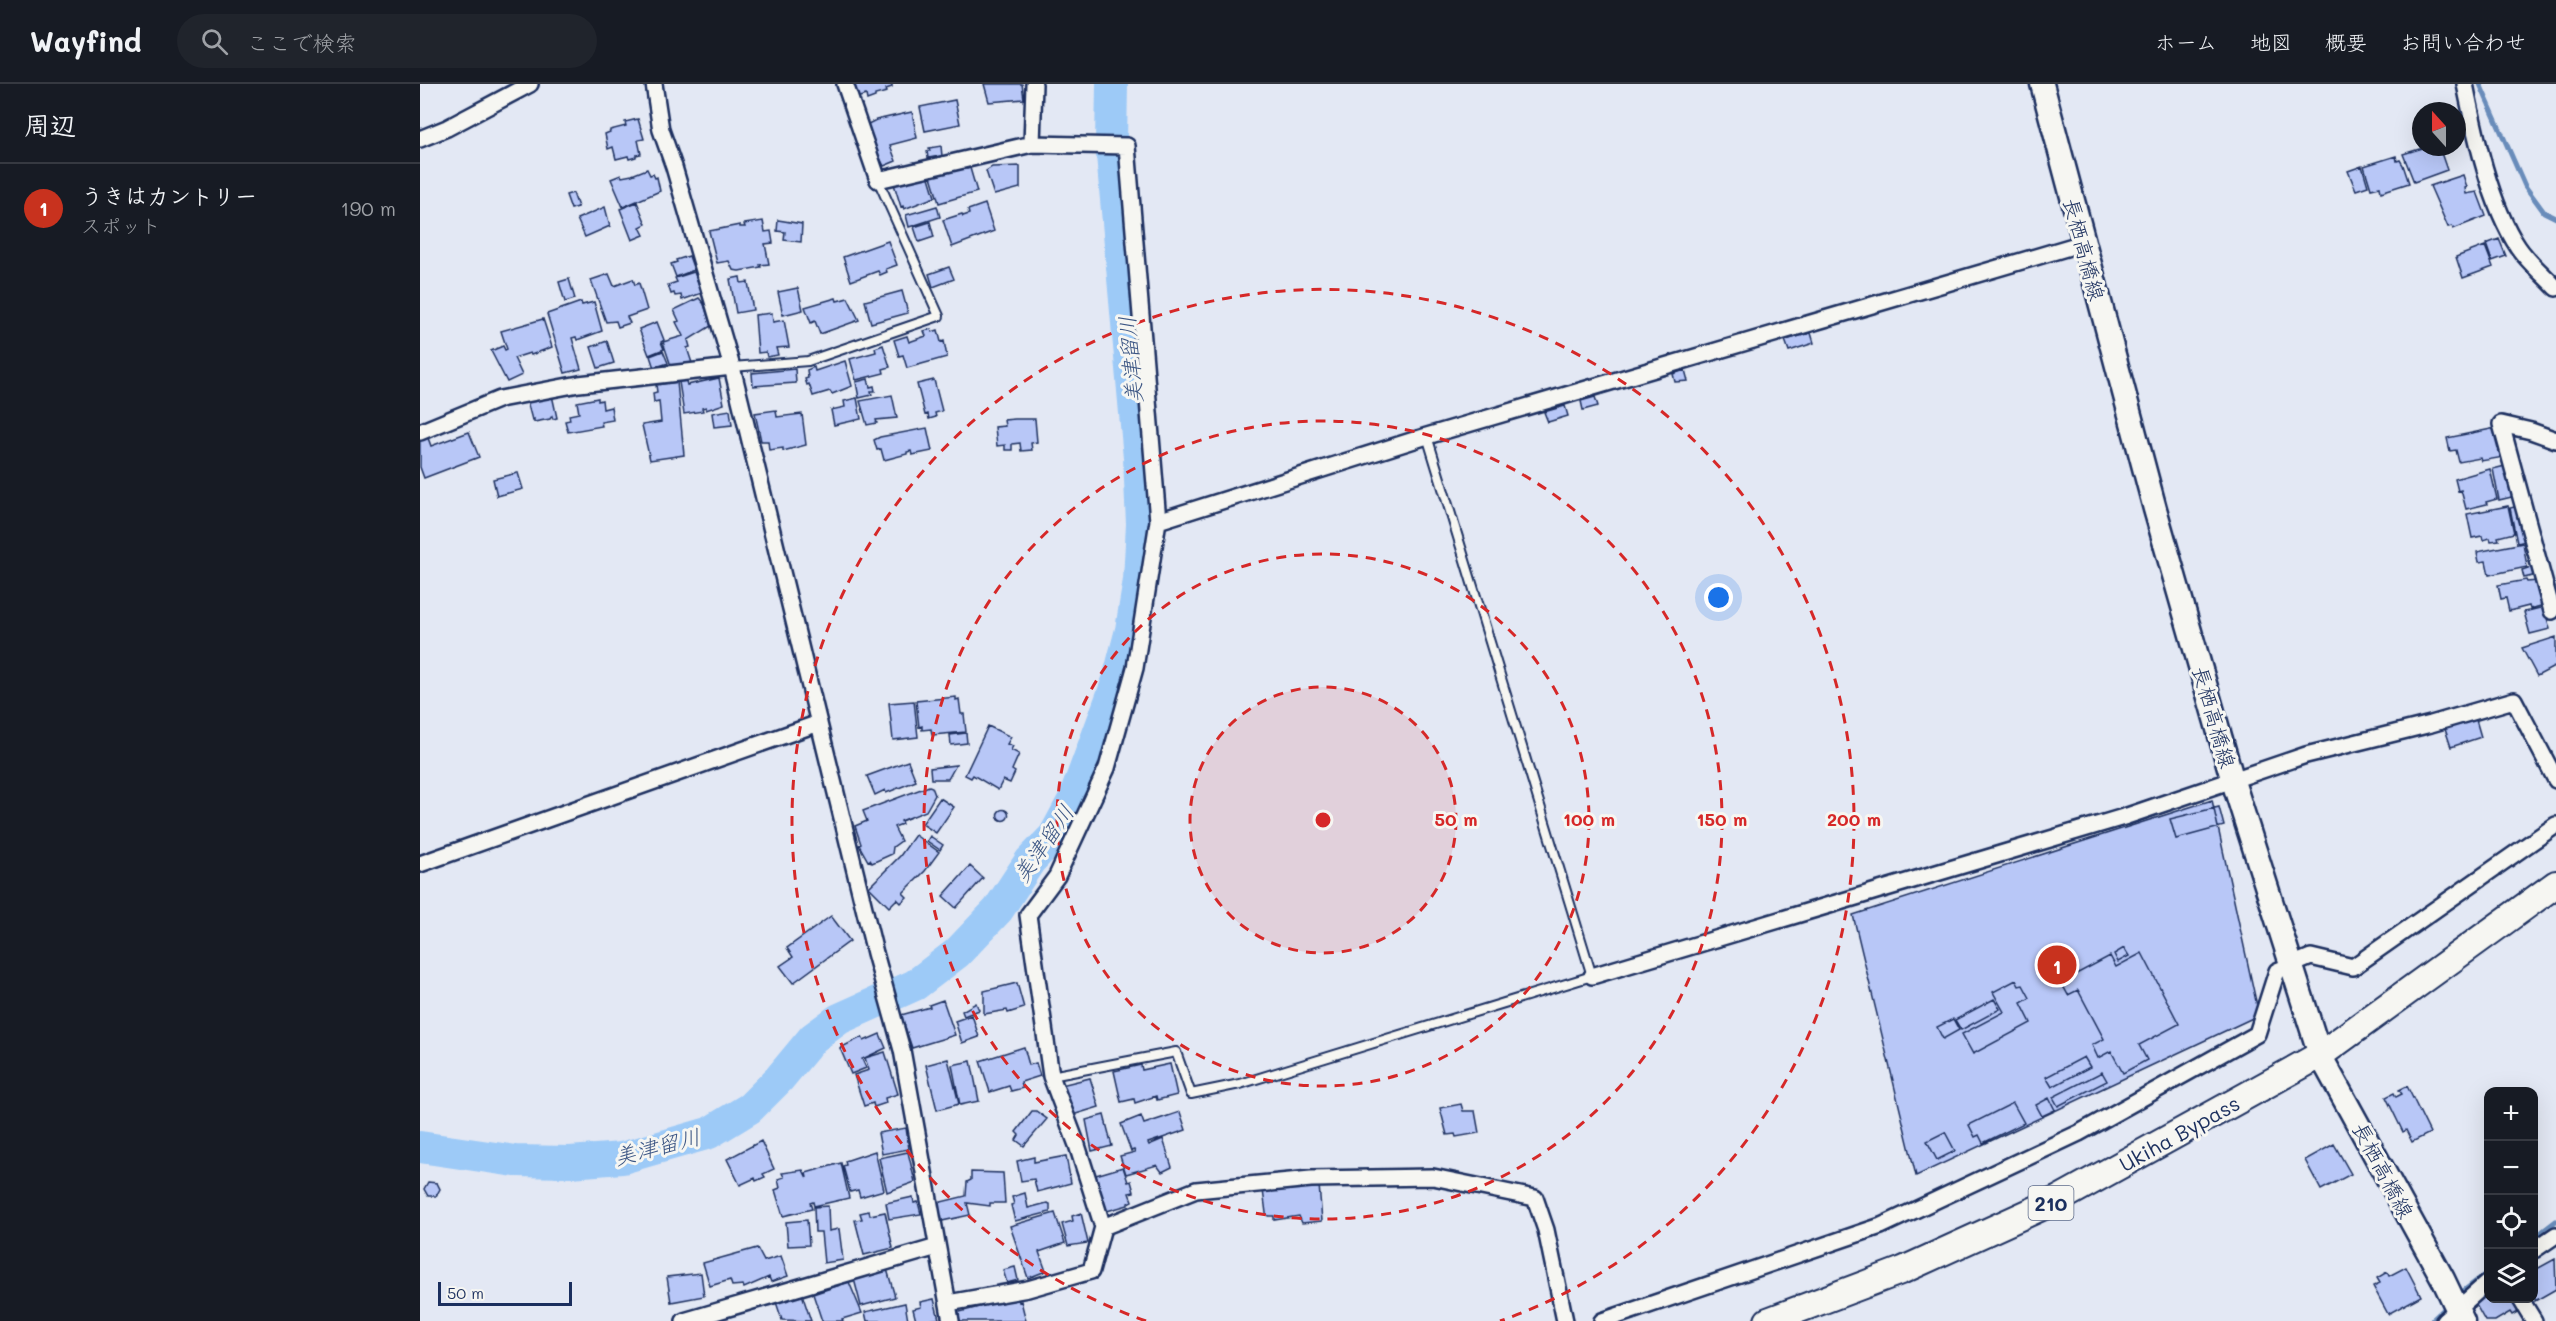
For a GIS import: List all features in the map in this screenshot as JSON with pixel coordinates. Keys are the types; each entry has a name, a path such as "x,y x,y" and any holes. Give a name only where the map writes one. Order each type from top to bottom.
{"highway":[{"name":"Ukiha Bypass","path":"1768,1321 1903,1270 2059,1199 2320,1055 2556,884"}],"main road":[{"name":"長栖高橋線","path":"2042,84 2155,509 2232,778 2320,1055 2443,1279 2454,1317"}],"street":[{"path":"420,139 447,128 530,84"},
{"path":"654,84 661,130 674,167 732,368 875,953 902,1050 951,1321"},
{"path":"844,84 878,180 1032,144 1127,146 1158,521 1135,668 1107,768 1057,876 1028,915 1051,1076 1077,1145 1103,1227 1091,1271 1028,1289 948,1304"},
{"path":"1032,144 1034,84"},
{"path":"2465,84 2474,127 2503,220 2519,249 2556,288"},
{"path":"1158,521 1427,436 2084,243"},
{"path":"420,432 500,399 579,384 732,368"},
{"path":"2552,611 2501,424 2531,430 2556,440"},
{"path":"1592,975 2127,816 2306,754 2431,724 2514,700 2556,780"},
{"path":"420,864 819,723"},
{"path":"1602,1321 1881,1226 2079,1133 2257,1034 2277,971 2311,957 2353,967 2556,825"},
{"path":"1103,1227 1196,1190 1311,1179 1433,1177 1535,1198 1546,1230 1565,1321"},
{"path":"2535,1249 2556,1235"},
{"path":"684,1321 937,1247"},
{"path":"2454,1317 2484,1286"},
{"path":"2523,1303 2534,1321"}],"lane":[{"path":"732,368 808,361 939,316 878,180"},
{"path":"1051,1076 1176,1052 1191,1094 1240,1084 1592,975 1427,436"}],"building":[{"path":"849,84 892,84 892,87 886,89 887,92 867,100 866,95 853,99"},
{"path":"984,84 1022,84 1024,99 989,102"},
{"path":"955,100 960,124 925,131 920,107"},
{"path":"912,112 917,138 890,145 896,161 884,166 864,126 876,120"},
{"path":"638,119 644,139 638,140 641,154 629,159 628,156 616,159 613,147 608,149 605,134 610,130 626,126 625,122"},
{"path":"941,146 942,156 928,158 929,148"},
{"path":"2412,151 2412,156 2442,156 2447,170 2414,182 2403,154"},
{"path":"2396,156 2397,161 2400,160 2403,165 2409,183 2381,192 2380,187 2371,189 2364,166"},
{"path":"966,165 967,169 970,168 977,192 939,203 931,176"},
{"path":"1020,166 1020,188 994,195 986,171 992,167"},
{"path":"2362,166 2368,186 2356,190 2348,171"},
{"path":"647,169 650,175 657,177 660,191 623,207 611,179"},
{"path":"928,174 935,197 904,209 903,206 901,207 894,184"},
{"path":"2463,175 2467,187 2465,188 2466,194 2477,192 2486,216 2453,229 2452,226 2448,227 2430,186"},
{"path":"573,193 578,207 571,209 566,195"},
{"path":"637,202 646,224 640,227 644,235 632,240 620,209"},
{"path":"985,204 994,231 952,247 943,220 969,214 968,210"},
{"path":"937,206 940,217 909,227 906,215"},
{"path":"605,207 610,226 585,237 577,219"},
{"path":"778,220 802,224 801,242 784,240 785,232 777,231"},
{"path":"763,221 765,232 771,231 773,243 765,244 769,264 739,271 733,270 729,261 717,263 709,231 740,225 740,227 745,227 744,224"},
{"path":"930,222 934,237 919,242 914,227"},
{"path":"2499,239 2506,256 2492,261 2486,244"},
{"path":"888,241 897,265 886,269 887,272 880,275 878,271 851,281 843,257"},
{"path":"2485,246 2493,267 2463,278 2456,257"},
{"path":"689,256 694,270 676,277 671,264"},
{"path":"949,267 954,279 933,287 929,274"},
{"path":"694,272 702,293 682,300 681,295 671,294 668,285 677,282 675,278"},
{"path":"609,274 614,286 633,279 635,285 639,283 647,310 627,317 630,323 618,327 616,321 606,322 591,280"},
{"path":"740,277 741,283 748,282 753,310 736,313 730,279"},
{"path":"569,279 575,299 565,302 559,282"},
{"path":"798,288 803,310 783,315 778,292"},
{"path":"902,291 908,313 871,323 865,301"},
{"path":"699,298 704,304 711,326 688,340 690,347 687,348 692,363 672,369 663,342 683,336 676,322 679,321 674,310"},
{"path":"836,298 837,301 848,298 859,320 820,334 815,321 811,323 805,307"},
{"path":"581,302 582,305 594,302 602,331 577,340 576,337 572,338 581,369 565,373 547,314"},
{"path":"772,313 773,322 784,320 789,347 776,348 778,355 767,357 766,352 758,353 755,315"},
{"path":"543,319 552,347 531,355 530,353 514,358 522,375 507,382 491,351 503,346 505,350 507,349 501,331"},
{"path":"657,322 664,340 661,342 664,349 649,355 639,329"},
{"path":"931,329 932,332 938,330 941,342 944,341 947,357 907,368 903,355 899,356 894,340 907,336 909,342 926,336 924,331"},
{"path":"1811,333 1814,343 1789,351 1785,340"},
{"path":"607,341 614,363 598,368 591,347"},
{"path":"883,345 890,367 883,369 884,373 856,380 850,359 876,352 875,348"},
{"path":"663,351 668,363 654,368 650,356"},
{"path":"845,361 852,386 832,394 830,391 813,396 805,379 808,378 807,370 814,367 815,371"},
{"path":"795,369 796,383 753,386 752,373"},
{"path":"1685,370 1688,381 1675,382 1673,374"},
{"path":"719,378 724,404 684,414 679,382 686,381 687,385"},
{"path":"868,379 870,387 874,386 875,391 871,391 872,395 859,398 856,382"},
{"path":"934,380 942,411 935,413 936,417 929,419 928,414 925,415 917,384"},
{"path":"677,382 684,455 650,460 642,425 661,422 659,401 654,402 653,393 657,392 656,385"},
{"path":"552,395 557,418 553,419 552,416 550,419 534,422 527,401"},
{"path":"892,395 897,418 876,420 877,423 867,425 860,401"},
{"path":"1595,397 1598,406 1583,410 1581,401"},
{"path":"598,398 598,401 602,400 603,409 611,407 613,420 601,422 602,426 568,432 565,421 570,420 569,415 579,413 577,402"},
{"path":"857,398 861,419 834,425 831,410 845,407 844,401"},
{"path":"1565,406 1568,416 1548,422 1544,412"},
{"path":"730,410 732,425 714,427 712,413"},
{"path":"776,410 777,417 802,414 806,445 783,451 783,448 769,450 768,441 761,441 755,413"},
{"path":"1035,419 1037,442 1031,443 1032,450 1021,451 1020,443 1012,444 1012,450 1005,450 1005,445 997,446 995,427 1005,426 1004,420"},
{"path":"2501,427 2504,457 2459,462 2456,450 2450,451 2447,438"},
{"path":"927,428 932,451 912,455 911,451 884,460 881,449 877,450 874,440 880,437"},
{"path":"469,432 479,457 424,478 420,467 420,440 428,438 431,446"},
{"path":"2509,465 2516,496 2499,500 2493,469"},
{"path":"2490,469 2497,499 2466,509 2461,490 2458,491 2455,479"},
{"path":"518,473 523,489 497,496 493,479"},
{"path":"2508,506 2514,533 2491,541 2490,538 2483,540 2482,536 2472,538 2467,514"},
{"path":"2519,506 2526,541 2517,543 2510,508"},
{"path":"2523,543 2527,567 2489,575 2486,561 2479,562 2477,552"},
{"path":"2534,566 2536,575 2524,578 2522,570"},
{"path":"2526,580 2527,582 2538,581 2544,605 2509,611 2506,598 2501,599 2498,585"},
{"path":"2544,607 2550,629 2530,634 2524,612"},
{"path":"2556,637 2556,666 2537,676 2522,648"},
{"path":"956,697 956,700 959,699 961,714 964,714 966,732 932,735 931,729 922,730 922,726 919,727 916,701"},
{"path":"914,701 918,737 893,740 889,703"},
{"path":"2474,713 2481,737 2451,747 2443,723"},
{"path":"988,726 1011,737 1007,744 1013,746 1011,750 1019,754 1012,770 1015,772 1010,783 1003,780 998,790 973,775 971,778 965,775"},
{"path":"966,733 967,743 951,745 950,735"},
{"path":"908,761 916,781 875,795 867,776"},
{"path":"956,765 948,779 931,779 930,768"},
{"path":"929,786 932,787 935,795 926,811 901,821 902,824 894,827 901,841 893,847 892,854 872,863 868,861 859,845 861,844 855,826 867,821 863,811"},
{"path":"940,798 954,807 936,833 922,824"},
{"path":"2212,800 2259,1015 1916,1176 1853,915"},
{"path":"2219,807 2224,826 2176,839 2170,819"},
{"path":"1003,810 1007,811 1007,819 1003,820 999,819 998,815 999,811"},
{"path":"915,835 939,852 925,871 903,893 907,897 901,903 897,899 889,907 869,887 900,856"},
{"path":"930,836 943,845 940,850 927,841"},
{"path":"970,866 983,878 956,908 943,896"},
{"path":"831,916 850,941 793,983 780,966 793,957 787,948"},
{"path":"2124,948 2129,956 2118,962 2114,954"},
{"path":"2142,953 2179,1024 2139,1045 2147,1060 2123,1073 2111,1051 2098,1058 2092,1045 2104,1039 2078,990 2068,995 2061,982 2110,956 2116,967"},
{"path":"2016,980 2019,986 2023,985 2030,998 2021,1003 2031,1023 1973,1054 1962,1034 2004,1012 1993,992"},
{"path":"1017,983 1024,1008 1008,1013 1007,1010 984,1014 984,991"},
{"path":"1994,999 2000,1009 1961,1030 1955,1020"},
{"path":"943,1000 955,1035 912,1048 901,1015 930,1007 929,1005"},
{"path":"976,1003 979,1010 964,1016 962,1011"},
{"path":"972,1015 979,1037 962,1043 955,1021"},
{"path":"1953,1019 1959,1030 1943,1039 1937,1027"},
{"path":"880,1034 886,1048 862,1059 866,1068 851,1074 840,1048 862,1037 864,1041"},
{"path":"1024,1047 1029,1065 1036,1063 1040,1076 1021,1082 1023,1088 1011,1091 1009,1086 990,1092 980,1061"},
{"path":"885,1052 898,1094 885,1098 886,1103 874,1107 873,1103 864,1106 854,1075 869,1070 865,1058"},
{"path":"2084,1057 2090,1067 2052,1087 2046,1077"},
{"path":"948,1059 959,1104 937,1110 926,1065"},
{"path":"971,1061 979,1101 960,1105 952,1065"},
{"path":"1170,1064 1177,1095 1157,1100 1156,1096 1135,1103 1134,1099 1121,1102 1114,1071 1141,1065 1142,1070"},
{"path":"2102,1072 2107,1081 2058,1106 2053,1097"},
{"path":"1090,1078 1099,1107 1066,1117 1057,1086"},
{"path":"2407,1086 2430,1133 2412,1142 2406,1130 2403,1132 2386,1097 2394,1093 2396,1097 2402,1094 2399,1090"},
{"path":"2049,1098 2055,1110 2042,1116 2036,1105"},
{"path":"2013,1103 2024,1123 1983,1143 1979,1135 1975,1137 1969,1125"},
{"path":"1461,1104 1463,1111 1475,1111 1479,1133 1456,1137 1455,1134 1447,1135 1440,1108"},
{"path":"1032,1111 1036,1111 1047,1119 1024,1146 1016,1140 1019,1135 1016,1132"},
{"path":"1180,1112 1186,1130 1148,1143 1149,1145 1163,1139 1172,1167 1162,1172 1157,1165 1126,1174 1120,1156 1135,1152 1131,1151 1121,1124 1141,1116 1144,1124"},
{"path":"1104,1115 1112,1146 1092,1151 1086,1120"},
{"path":"906,1128 909,1149 882,1154 878,1133"},
{"path":"1945,1132 1955,1151 1937,1160 1927,1141"},
{"path":"761,1141 774,1169 763,1174 765,1177 756,1181 755,1178 740,1185 727,1159"},
{"path":"2334,1144 2351,1174 2321,1190 2305,1160"},
{"path":"875,1151 884,1190 860,1197 858,1190 850,1192 843,1166 846,1165 845,1161"},
{"path":"908,1152 915,1182 887,1192 879,1158"},
{"path":"1066,1156 1071,1183 1037,1192 1034,1179 1021,1181 1017,1161 1034,1157 1034,1162"},
{"path":"841,1163 849,1198 814,1206 813,1202 810,1203 812,1209 783,1216 775,1190 780,1188 778,1179 784,1177 782,1173 803,1170 807,1178 806,1173"},
{"path":"1123,1167 1134,1192 1129,1193 1132,1201 1128,1205 1100,1213 1089,1177"},
{"path":"971,1172 1003,1173 1005,1203 990,1203 990,1206 967,1203 970,1215 942,1221 937,1203 966,1196 967,1182 971,1180"},
{"path":"428,1182 437,1183 440,1189 436,1196 428,1196 424,1189"},
{"path":"1319,1185 1322,1221 1302,1223 1299,1216 1274,1220 1274,1216 1268,1216 1266,1213 1263,1190"},
{"path":"1025,1193 1028,1208 1047,1203 1050,1204 1050,1212 1015,1221 1011,1205 1014,1204 1012,1197"},
{"path":"913,1197 914,1203 918,1202 921,1214 889,1219 886,1203"},
{"path":"828,1206 829,1231 839,1229 843,1260 824,1263 821,1232 815,1232 814,1207"},
{"path":"869,1211 870,1215 885,1212 893,1248 864,1255 855,1220 862,1219 860,1213"},
{"path":"1055,1213 1065,1243 1039,1252 1046,1271 1028,1278 1010,1226"},
{"path":"1081,1213 1088,1243 1068,1246 1062,1224 1073,1221 1072,1216"},
{"path":"807,1220 809,1245 788,1246 786,1222"},
{"path":"757,1248 764,1261 781,1256 788,1276 771,1282 769,1277 744,1288 743,1285 732,1286 730,1280 710,1286 703,1263"},
{"path":"2555,1259 2556,1289 2538,1299 2538,1268"},
{"path":"1015,1267 1018,1280 1007,1283 1003,1270"},
{"path":"2406,1267 2421,1296 2388,1314 2373,1286 2380,1283 2377,1278 2387,1272 2389,1276"},
{"path":"887,1269 895,1297 861,1306 853,1275"},
{"path":"701,1273 704,1296 671,1302 667,1277"},
{"path":"849,1282 862,1313 842,1319 843,1321 822,1321 813,1294"},
{"path":"800,1293 811,1321 782,1320 776,1302"},
{"path":"1018,1297 1026,1321 958,1321 956,1313"},
{"path":"2484,1297 2484,1303 2519,1303 2523,1309 2512,1315 2510,1312 2495,1321 2485,1321 2475,1303"},
{"path":"934,1299 939,1319 916,1321 913,1309 921,1307 920,1302"},
{"path":"905,1303 908,1321 867,1321 865,1312"}],"waterway":[{"name":"美津留川","path":"420,1147 515,1161 570,1162 622,1158 709,1133 750,1108 779,1079 813,1038 839,1019 915,985 957,953 998,910 1030,861 1054,836 1074,799 1118,680 1131,630 1139,580 1142,524 1139,458 1111,143 1112,84"},
{"path":"2480,84 2525,186 2544,212 2556,218"},
{"path":"2538,1235 2556,1221"},
{"path":"2457,1296 2484,1275"},
{"path":"2431,1321 2448,1305"}],"place":[{"name":"うきはカントリー","path":"2057,965"}]}
